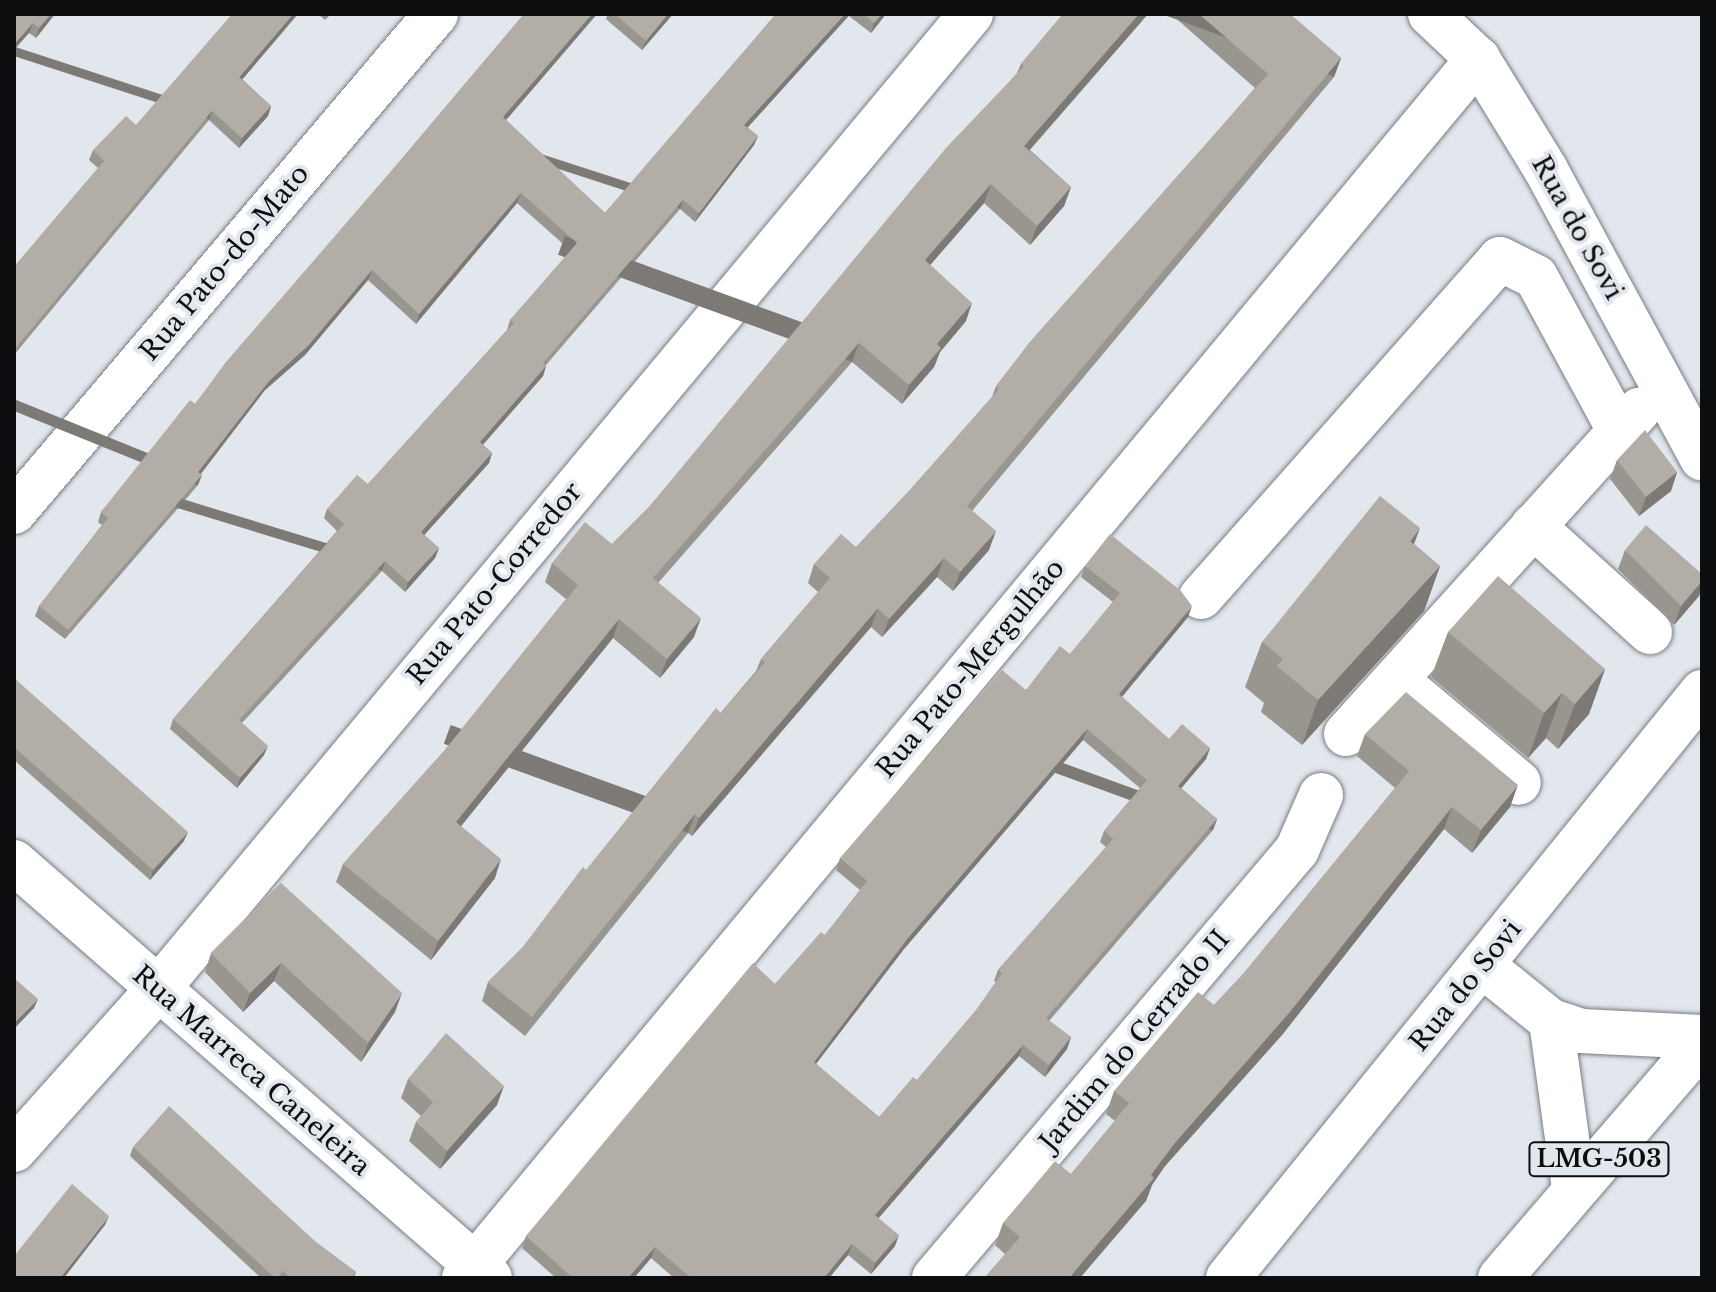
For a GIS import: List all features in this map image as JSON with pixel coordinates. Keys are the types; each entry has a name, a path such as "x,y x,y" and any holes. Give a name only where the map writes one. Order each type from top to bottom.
{"street":[{"name":"Rua Pato-do-Mato","path":"14,512 436,14"},
{"name":"Rua Pato-Corredor","path":"14,1150 157,990 971,14"},
{"name":"Rua do Sovi","path":"1430,14 1478,59 1546,170 1702,458"},
{"name":"Rua Pato-Mergulhão","path":"476,1274 1478,59"},
{"path":"1201,597 1500,259 1536,277 1619,430"},
{"path":"1346,734 1619,430 1663,386"},
{"path":"1533,526 1650,632"},
{"path":"1396,680 1519,783"},
{"name":"Rua do Sovi","path":"1228,1278 1702,692"},
{"name":"Jardim do Cerrado II","path":"934,1278 1297,850 1321,795"},
{"name":"Rua Marreca Caneleira","path":"14,862 476,1274"},
{"path":"1483,966 1551,1021 1594,1033 1702,1040"},
{"path":"1551,1021 1574,1188"},
{"name":"LMG-503","path":"1500,1278 1702,1040"}],"building":[{"path":"14,14 51,14 39,28 33,23 14,44"},
{"path":"232,14 293,14 239,77 271,106 242,138 212,111 14,350 14,267 104,161 93,150 126,116 136,125"},
{"path":"524,14 592,14 503,117 605,213 776,14 845,14 744,125 758,136 699,213 683,200 543,363 546,366 480,442 492,453 421,532 439,548 408,582 385,561 239,720 268,746 240,778 173,719 344,524 327,509 357,475 368,484 514,323 510,320 577,243 521,193 419,314 372,270 308,346 269,381 198,472 202,475 68,630 39,606 108,518 101,512 190,400 195,404 226,362"},
{"path":"615,14 668,14 646,41"},
{"path":"863,14 882,14 874,23"},
{"path":"1063,14 1139,14 1024,146 1071,187 1037,226 991,184 925,260 972,303 937,344 941,348 909,385 859,343 653,578 701,618 667,659 619,619 456,822 501,859 438,941 343,864 444,751 578,585 552,563 585,522 612,544 649,507 946,148 1024,66 1021,64"},
{"path":"1199,14 1290,14 1341,58 967,506 996,531 960,572 944,558 889,619 878,608 699,818 695,814 532,1017 488,982 522,948 583,867 586,870 716,708 721,713 765,662 761,659 830,578 814,564 841,534 856,547 910,490 999,389 996,386 1029,343 1268,74"},
{"path":"1645,430 1677,472 1646,497 1617,460"},
{"path":"1380,496 1420,528 1410,541 1440,566 1318,700 1277,666 1283,659 1262,642"},
{"path":"1646,525 1702,574 1702,581 1681,606 1625,550"},
{"path":"1110,534 1181,591 1192,606 1119,694 1169,739 1182,724 1210,748 1178,786 1217,819 1046,1018 1071,1037 1049,1065 1023,1045 875,1215 899,1235 875,1263 852,1244 824,1278 691,1278 655,1247 628,1278 573,1278 526,1236 753,963 775,984 821,932 825,935 867,881 840,858 1002,670 1026,690 1060,646 1070,654 1120,593 1085,566","holes":["1087,729 1147,780 1104,831 1113,839 998,970 1002,973 977,1009 917,1080 913,1077 879,1117 814,1062 908,938"]},
{"path":"1498,576 1605,669 1575,704 1562,693 1544,713 1448,632"},
{"path":"14,678 188,832 153,870 14,747"},
{"path":"1406,692 1518,785 1481,830 1452,807 1290,1012 1174,1144 1151,1175 1154,1178 1069,1278 984,1278 1020,1237 1003,1223 1055,1161 1071,1174 1129,1103 1114,1091 1198,992 1214,1005 1244,973 1409,771 1365,734"},
{"path":"281,883 402,993 368,1043 281,963 250,993 211,953"},
{"path":"14,978 38,999 14,1023"},
{"path":"446,1033 504,1086 447,1151 416,1122 433,1102 408,1079"},
{"path":"169,1106 317,1243 356,1272 350,1278 290,1278 283,1271 275,1278 133,1147"},
{"path":"72,1184 109,1216 60,1278 14,1278 14,1256"}]}
